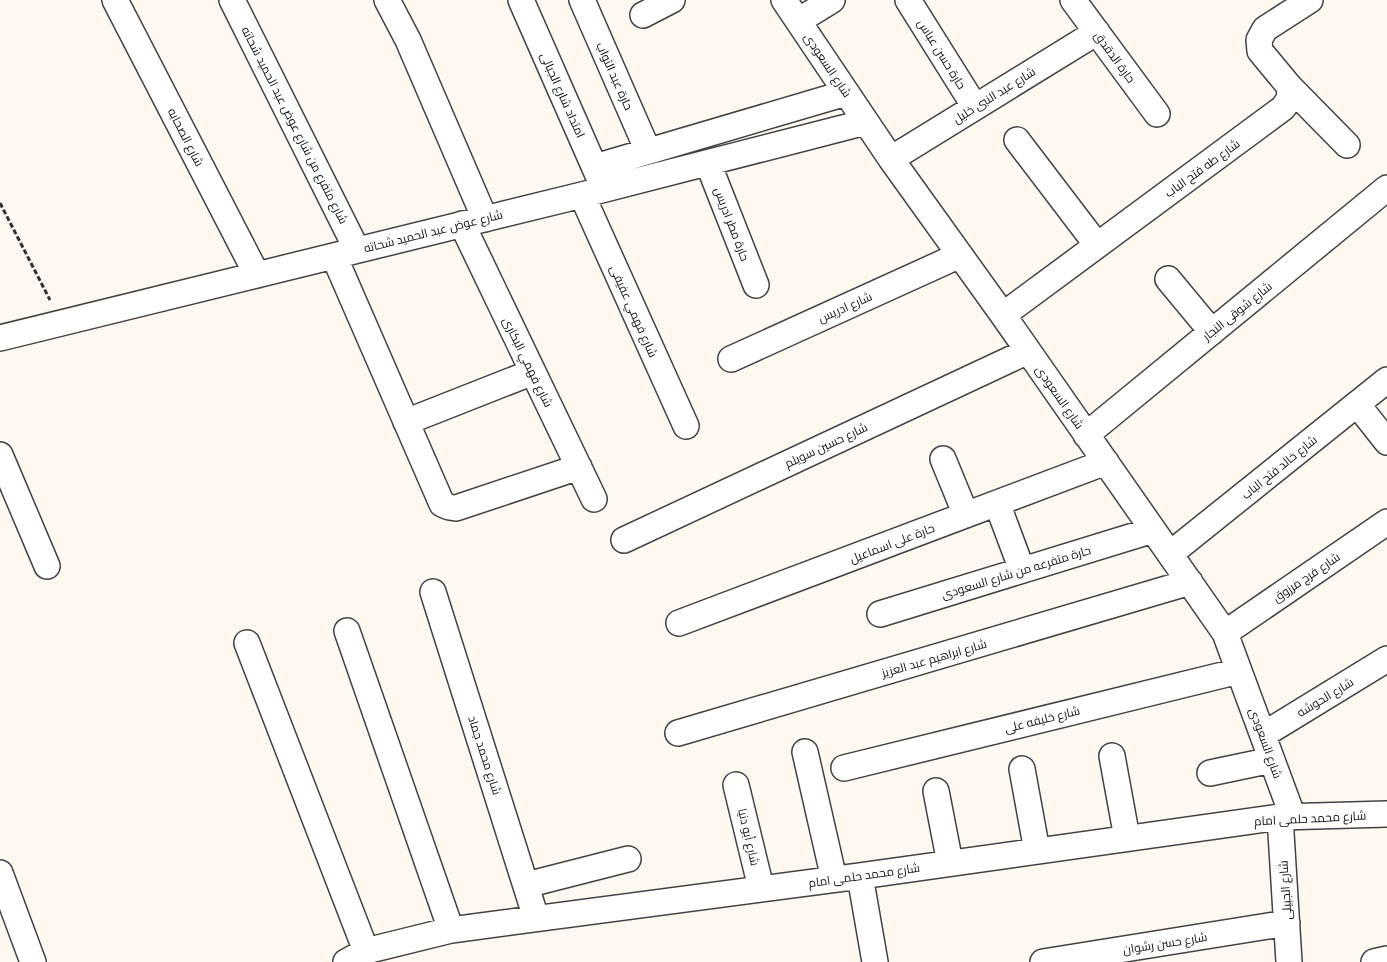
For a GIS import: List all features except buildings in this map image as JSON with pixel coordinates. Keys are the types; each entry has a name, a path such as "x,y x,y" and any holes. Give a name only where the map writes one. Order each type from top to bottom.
{"street":[{"name":"شارع الصحابه","path":"114,0 257,274"},
{"name":"شارع متفرع من شارع عوض عبد الحميد شحاته","path":"232,0 345,253 406,422 442,504 456,508 579,467"},
{"name":"شارع فهمي البكارى","path":"387,0 408,40 474,221 533,372 594,499"},
{"name":"امتداد شارع الجبالى","path":"521,0 594,167 593,192"},
{"name":"حارة عبد التواب","path":"582,0 648,151"},
{"path":"642,15 672,0"},
{"name":"شارع السعودى","path":"784,0 891,158 1225,632 1272,760 1287,817"},
{"path":"798,21 832,0"},
{"name":"حارة حسن عباس","path":"908,0 975,107"},
{"name":"حارة الدقدق","path":"1073,0 1157,114"},
{"path":"1310,0 1265,29 1259,40 1260,51 1289,86 1347,145"},
{"name":"شارع عبد النبى خليل","path":"891,158 1097,32"},
{"name":"شارع طه فتح الباب","path":"1003,315 1283,108 1290,98 1289,86"},
{"path":"594,167 846,93"},
{"name":"شارع عوض عبد الحميد شحاته","path":"0,338 593,192 866,122"},
{"name":"حارة مطر ادريس","path":"715,132 716,160 756,284"},
{"path":"1017,140 1096,245"},
{"name":"شارع شوقى النجار","path":"1086,435 1387,188"},
{"name":"شارع فهمي عفيفى","path":"593,192 686,426"},
{"name":"شارع ادريس","path":"731,359 960,255"},
{"path":"1168,279 1212,332"},
{"name":"شارع حسين سويلم","path":"624,540 1028,351"},
{"path":"406,422 533,372"},
{"name":"شارع خالد فتح الباب","path":"1170,554 1387,380"},
{"path":"1357,404 1387,442"},
{"path":"0,455 47,566"},
{"path":"942,459 966,515"},
{"name":"حارة على اسماعيل","path":"679,624 1106,462"},
{"path":"997,503 1022,570"},
{"name":"شارع فرج مرزوق","path":"1225,632 1387,522"},
{"name":"حارة متفرعه من شارع السعودى","path":"880,614 1153,530"},
{"name":"شارع ابراهيم عبد العزيز","path":"678,733 1190,582"},
{"name":"شارع محمد جماد","path":"434,592 536,918"},
{"path":"347,631 451,930"},
{"path":"247,643 356,956"},
{"name":"شارع الحوشه","path":"1263,735 1387,660"},
{"name":"شارع خليفه على","path":"844,768 1239,671"},
{"path":"805,752 834,878"},
{"path":"1112,756 1127,838"},
{"path":"1210,773 1272,760"},
{"path":"1022,769 1037,851"},
{"name":"شارع أبو دنيا","path":"736,785 761,888"},
{"path":"936,791 950,863"},
{"name":"شارع محمد حلمى امام","path":"356,956 451,930 536,918 860,876 1287,817 1387,814"},
{"name":"شارع الجبيلى","path":"1287,817 1289,962"},
{"path":"526,885 628,859"},
{"path":"0,873 33,962"},
{"path":"860,876 875,962"},
{"name":"شارع حسن رشوان","path":"1043,962 1288,924"},
{"path":"1374,962 1387,959"}],"path":[{"path":"0,203 62,323"}]}
